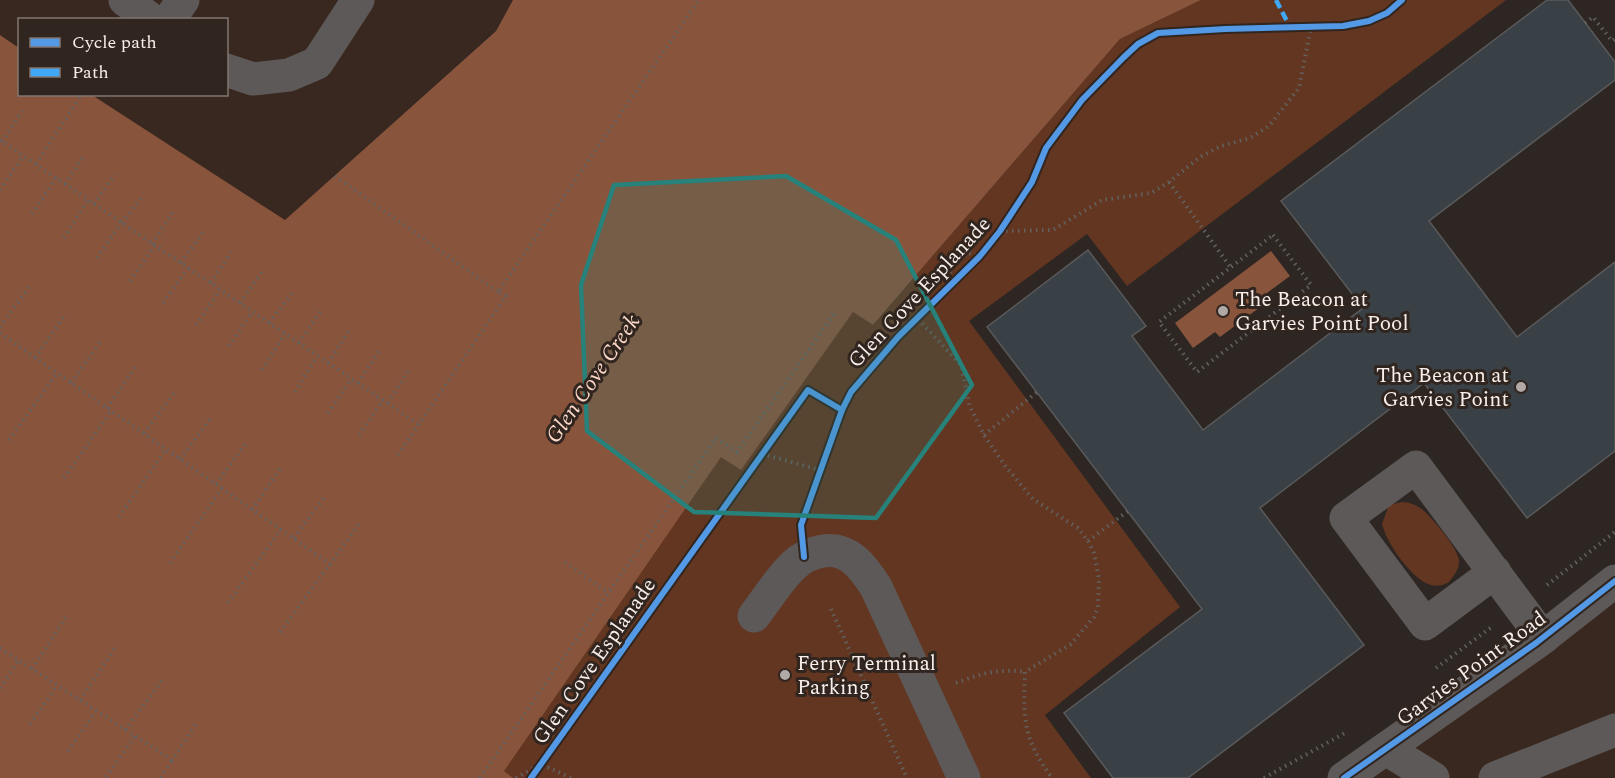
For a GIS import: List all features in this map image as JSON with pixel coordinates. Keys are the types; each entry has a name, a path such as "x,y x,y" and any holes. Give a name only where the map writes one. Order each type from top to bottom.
{"street":[{"path":"125,0 149,18"},
{"path":"170,18 183,0"},
{"path":"228,71 253,79 289,75 317,63 357,0"},
{"path":"1495,572 1425,624 1346,518 1416,467 1495,572 1543,638"},
{"path":"754,616 793,565 804,557 816,552 839,551 859,563 876,587 964,778"},
{"name":"Garvies Point Road","path":"1344,778 1543,638 1615,582"},
{"path":"1495,778 1615,730"},
{"path":"1386,749 1433,778"}],"path":[{"path":"498,292 699,0"},
{"path":"1585,23 1593,17 1614,42"},
{"path":"1300,27 1322,27"},
{"path":"1000,231 1053,230 1102,200 1151,192 1169,182 1200,157 1221,146 1250,138 1269,126 1299,88 1311,27"},
{"path":"36,164 81,96"},
{"path":"22,111 1,141 418,424"},
{"path":"65,184 85,154"},
{"path":"0,190 23,156"},
{"path":"94,204 115,174"},
{"path":"335,176 506,296 398,454"},
{"path":"32,214 56,178"},
{"path":"1169,182 1231,268"},
{"path":"97,258 144,194"},
{"path":"64,238 88,200"},
{"path":"130,281 173,212"},
{"path":"181,264 203,232"},
{"path":"1273,235 1311,285 1197,372 1159,322 1231,268 1273,235"},
{"path":"211,283 231,252"},
{"path":"953,284 949,274 955,260 969,253 980,256"},
{"path":"163,303 188,268"},
{"path":"240,303 262,272"},
{"path":"0,327 29,287"},
{"path":"196,325 220,290"},
{"path":"269,323 292,293"},
{"path":"480,778 716,438 737,452 836,311"},
{"path":"229,346 252,312"},
{"path":"299,343 320,312"},
{"path":"35,358 65,315"},
{"path":"918,319 961,365 970,407 984,435 1006,467 1033,499 1078,528 1094,553 1100,579 1098,607 1094,617 1087,628 1071,644 1025,672 1007,669 975,675 955,683 959,692"},
{"path":"328,363 349,331"},
{"path":"262,370 285,334"},
{"path":"1,336 330,564"},
{"path":"70,383 101,341"},
{"path":"358,383 380,351"},
{"path":"295,392 317,356"},
{"path":"64,478 137,365"},
{"path":"359,435 408,371"},
{"path":"9,440 57,373"},
{"path":"328,413 351,379"},
{"path":"144,434 175,392"},
{"path":"984,435 1037,392"},
{"path":"180,459 211,418"},
{"path":"216,484 247,442"},
{"path":"755,463 768,444"},
{"path":"119,517 166,449"},
{"path":"762,454 820,470"},
{"path":"816,481 824,460"},
{"path":"252,510 282,466"},
{"path":"170,563 222,488"},
{"path":"294,538 325,496"},
{"path":"1088,541 1128,511"},
{"path":"280,632 361,520"},
{"path":"228,603 281,529"},
{"path":"1435,669 1615,532"},
{"path":"565,562 608,593"},
{"path":"831,609 907,778"},
{"path":"32,669 68,614"},
{"path":"80,700 117,645"},
{"path":"0,648 172,760"},
{"path":"0,688 19,660"},
{"path":"1025,672 1023,712 1026,729 1032,745 1052,778"},
{"path":"125,730 163,679"},
{"path":"30,724 57,686"},
{"path":"68,751 96,711"},
{"path":"161,778 197,722"},
{"path":"1264,778 1349,730"},
{"path":"106,777 135,736"},
{"path":"516,778 541,764 571,778"}],"highlighted area":[{"path":"786,176 896,240 972,385 876,518 694,512 587,431 581,285 614,185"}],"shaded area":[{"path":"0,0 513,0 496,30 285,220 94,96 228,96 228,18 18,18 18,47 0,35"},
{"path":"1201,0 1506,0 1127,286 1087,234 969,321 1180,607 1045,715 1091,778 487,778 831,297 873,325 1120,39"},
{"path":"1402,502 1413,504 1423,510 1454,548 1459,566 1449,582 1436,586 1416,576 1401,559 1384,532 1382,524 1389,505"},
{"path":"1615,583 1615,778 1349,778"}],"water":[{"name":"Glen Cove Creek","path":"513,0 1201,0 1120,39 873,325 853,312 741,470 721,457 504,771 513,778 0,778 0,35 18,47 18,96 94,96 285,220 496,31"},
{"name":"The Beacon at Garvies Point Pool","path":"1271,251 1290,276 1267,293 1271,299 1220,337 1215,332 1193,348 1175,323"}],"building":[{"name":"The Beacon at Garvies Point","path":"1547,0 1568,0 1615,62 1615,80 1429,221 1517,337 1615,262 1615,451 1527,518 1424,383 1260,508 1364,645 1188,778 1113,778 1064,713 1202,609 987,327 1088,250 1146,326 1132,336 1203,430 1363,308 1281,201"}],"marked path":[{"path":"1276,0 1290,27"}],"cycle path":[{"name":"Glen Cove Esplanade","path":"804,557 801,525 842,410 851,392 898,337 980,256 1000,231 1032,182 1046,148 1082,100 1138,44 1158,33 1343,26 1369,21 1387,13 1402,0"},
{"name":"Glen Cove Esplanade","path":"531,778 808,390 842,410"},
{"path":"1344,778 1536,643 1615,581"}],"place":[{"name":"The Beacon at Garvies Point Pool","path":"1223,311"},
{"name":"The Beacon at Garvies Point","path":"1521,387"},
{"name":"Ferry Terminal Parking","path":"785,675"}]}
